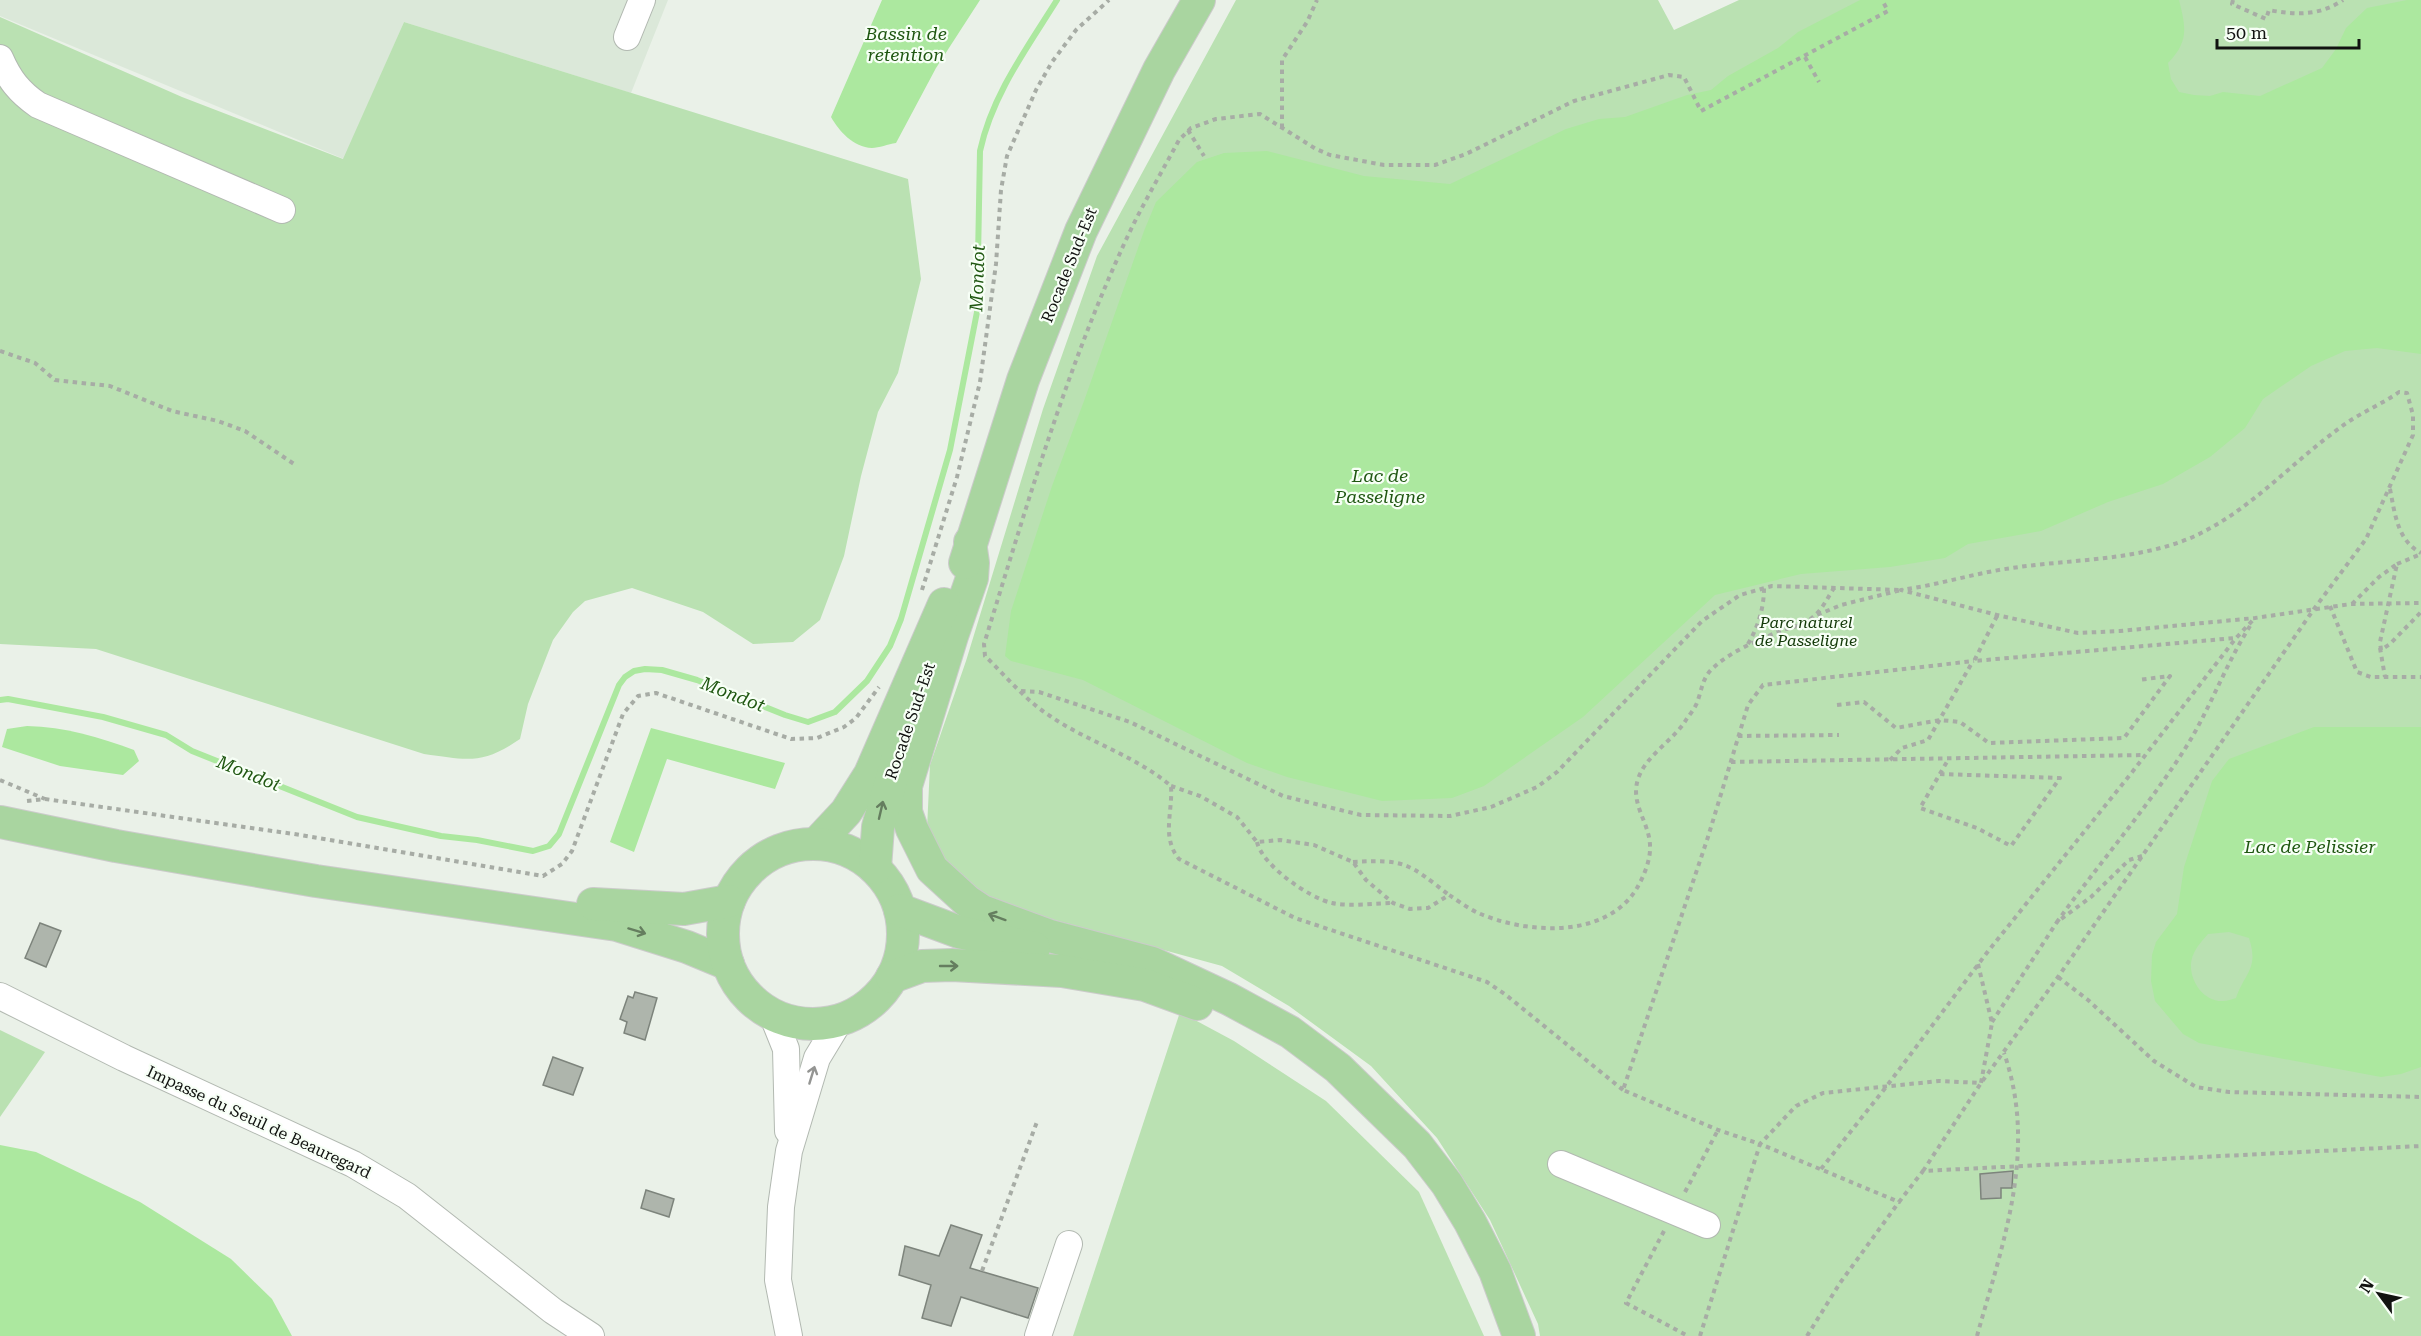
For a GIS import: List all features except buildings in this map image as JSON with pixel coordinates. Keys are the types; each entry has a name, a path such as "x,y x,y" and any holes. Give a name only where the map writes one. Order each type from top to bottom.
{"main road":[{"name":"Rocade Sud-Est","path":"875,868 878,827 888,785 964,568 970,542 1023,380 1081,231 1159,70 1199,0"},
{"name":"Rocade Sud-Est","path":"818,843 846,812 870,774 970,542"},
{"path":"970,542 973,563 972,579 906,786 906,812 932,868 967,902 982,911 1050,936 1152,963 1229,999 1290,1032 1338,1068 1417,1144 1447,1184 1495,1271 1519,1336"},
{"path":"7,811 370,877 611,906 684,909 729,901"},
{"path":"7,811 116,846 316,881 617,925 687,947 728,964"},
{"path":"818,843 849,850 875,868 891,887 900,910 903,933 900,955 892,977 879,995 861,1010 840,1020 817,1024 794,1022 772,1014 753,1001 738,984 728,964 723,943 729,901 743,877 764,858 790,846 818,843"},
{"path":"900,910 959,932 1146,972 1229,999"},
{"path":"892,977 922,966 952,965 1062,971 1145,986 1214,1010 1270,1040 1313,1069 1380,1124 1431,1181 1479,1260 1508,1336"}],"street":[{"path":"627,37 642,0"},
{"path":"0,58 8,76 21,93 38,105 282,210"},
{"name":"Impasse du Seuil de Beauregard","path":"0,996 124,1058 353,1164 407,1196 553,1311 591,1336"},
{"path":"772,1014 786,1049 789,1151"},
{"path":"789,1336 778,1280 781,1207 789,1151 817,1058 840,1020"},
{"path":"1561,1164 1707,1225"},
{"path":"1038,1336 1069,1244"}],"path":[{"path":"922,591 957,477 980,382 996,264 1001,190 1007,156 1036,90 1052,62 1076,30 1108,0"},
{"path":"1282,129 1282,60 1307,22 1317,0"},
{"path":"1449,895 1428,908 1415,910 1393,903 1331,903 1299,888 1273,866 1259,850 1257,842 1237,817 1200,796 1171,786 1157,774 1050,717 1033,704 985,656 984,644 1061,397 1086,332 1132,228 1179,140 1188,130 1216,119 1250,113 1260,114 1282,129 1330,155 1384,165 1435,165 1466,154 1574,101 1669,75 1684,78 1701,111 1888,11 1882,0"},
{"path":"2233,0 2232,4 2266,20 2269,10 2302,14 2317,11 2343,0"},
{"path":"1805,57 1819,82"},
{"path":"1188,130 1204,156"},
{"path":"0,351 35,363 55,380 110,386 172,411 218,421 245,431 294,464"},
{"path":"1748,644 1757,643 1841,605 1901,590 2011,568 2099,559 2151,550 2195,536 2233,514 2341,426 2399,392 2407,393 2410,401 2413,435 2366,539 2314,609 2058,977 1981,1083 1923,1171 1840,1283 1807,1336"},
{"path":"2390,488 2398,526 2412,548 2421,553"},
{"path":"2351,604 2379,577 2397,564 2421,553"},
{"path":"2385,677 2379,646 2397,564"},
{"path":"1021,691 1039,692 1130,722 1259,784 1306,803 1361,815 1450,816 1504,803 1538,787 1557,772 1702,621 1740,595 1764,588 1790,586 1901,590 2078,633 2255,618 2351,604 2421,603"},
{"path":"1257,842 1280,840 1314,845 1353,862 1394,861 1414,868 1449,895 1475,911 1530,927 1577,927 1613,913 1630,898 1644,877 1650,846 1638,810 1636,788 1638,778 1648,763 1676,735 1686,721 1698,702 1700,687 1713,668 1748,644 1756,630 1764,604 1764,588"},
{"path":"1815,616 1834,588"},
{"path":"2330,606 2357,672 2371,677 2421,677"},
{"path":"2379,646 2381,650 2390,644 2421,612"},
{"path":"1890,760 1902,748 1928,740 1974,661 1997,615"},
{"path":"1821,1169 1886,1088 1978,964 2236,638 2255,618"},
{"path":"1981,1083 1992,1023 2057,922 2187,744 2220,685 2235,650 2255,618"},
{"path":"1623,1090 1748,705 1762,685 1974,661 2236,638"},
{"path":"1837,705 1864,702 1896,728 1940,720 1960,722 1989,743 2124,738 2170,676 2138,680"},
{"path":"0,780 45,799 294,834 543,876 562,864 572,851 623,714 638,696 656,693 791,739 816,738 844,727 856,718 883,682"},
{"path":"1738,736 1839,735"},
{"path":"1731,762 2145,755"},
{"path":"1940,774 2060,778 2011,846 1977,828 1920,808 1948,760"},
{"path":"1171,786 1171,806 1167,827 1172,847 1179,859 1295,918 1487,982 1623,1090 1718,1130 1760,1144 1899,1203"},
{"path":"7,811 45,799"},
{"path":"2057,922 2091,897 2129,860 2142,856"},
{"path":"1353,862 1366,880 1393,903"},
{"path":"1978,964 1992,1023"},
{"path":"2058,977 2088,1000 2154,1061 2196,1088 2229,1092 2421,1097"},
{"path":"1977,1336 2011,1214 2018,1168 2016,1107 2011,1074 2003,1052"},
{"path":"1700,1336 1760,1144 1796,1106 1823,1093 1939,1081 1981,1083"},
{"path":"982,1271 1038,1119"},
{"path":"1688,1336 1626,1303 1718,1130"},
{"path":"1923,1171 2421,1146"}],"shaded area":[{"path":"0,0 668,0 631,93 404,22 344,159 0,16"}],"green space":[{"name":"Parc naturel de Passeligne","path":"1236,0 1658,0 1674,30 1739,0 2421,0 2421,1336 1540,1336 1538,1324 1490,1220 1437,1138 1371,1066 1289,1006 1222,966 1003,906 953,880 927,829 930,765 966,661 1043,409 1097,256"},
{"path":"0,17 182,97 343,159 404,22 908,179 921,279 898,373 878,412 861,476 844,556 820,620 793,642 753,644 703,612 632,588 585,601 573,612 553,640 528,704 520,739 485,757 464,759 424,754 96,649 0,644"},
{"path":"1180,1012 1234,1041 1326,1101 1419,1192 1484,1336 1073,1336"},
{"path":"0,1030 45,1052 0,1117"}],"water":[{"name":"Bassin de retention","path":"882,0 980,0 936,68 896,143 872,148 859,145 847,137 831,117"},
{"name":"Lac de Passeligne","path":"1860,0 2179,0 2184,26 2183,41 2168,63 2171,79 2179,92 2210,96 2223,92 2260,96 2322,68 2336,49 2346,28 2367,8 2407,0 2421,0 2421,354 2377,348 2345,351 2311,366 2263,399 2245,428 2210,457 2163,484 2108,502 2041,531 1968,544 1945,558 1890,567 1801,574 1715,595 1583,717 1484,786 1452,798 1382,801 1287,777 1247,763 1083,680 1011,661 1005,656 1011,611 1052,486 1144,231 1156,202 1197,162 1224,153 1267,151 1364,176 1450,184 1566,129 1599,119 1625,117 1687,95 1711,90 1728,76 1778,48 1798,32"},
{"path":"27,726 68,731 108,741 134,750 139,761 123,775 60,766 2,747 7,729"},
{"name":"Lac de Pelissier","path":"2314,727 2421,727 2421,1067 2401,1074 2381,1077 2199,1043 2183,1034 2155,1001 2151,981 2152,955 2156,942 2177,914 2184,867 2212,781 2229,759","holes":["2229,932 2249,938 2252,948 2252,964 2236,998 2223,1001 2207,997 2196,984 2191,969 2191,961 2198,945 2208,934"]},
{"path":"651,728 785,763 775,789 667,759 634,852 610,842"},
{"path":"0,1145 36,1152 140,1202 231,1259 272,1299 292,1336 0,1336"}],"waterway":[{"name":"Mondot","path":"0,700 8,699 103,717 166,735 192,751 357,817 441,836 477,840 533,851 549,846 559,834 619,685 634,671 662,670 697,680 808,722 835,712 867,681 890,646 901,619 950,450 977,312 980,151 1002,91 1057,0"}]}
